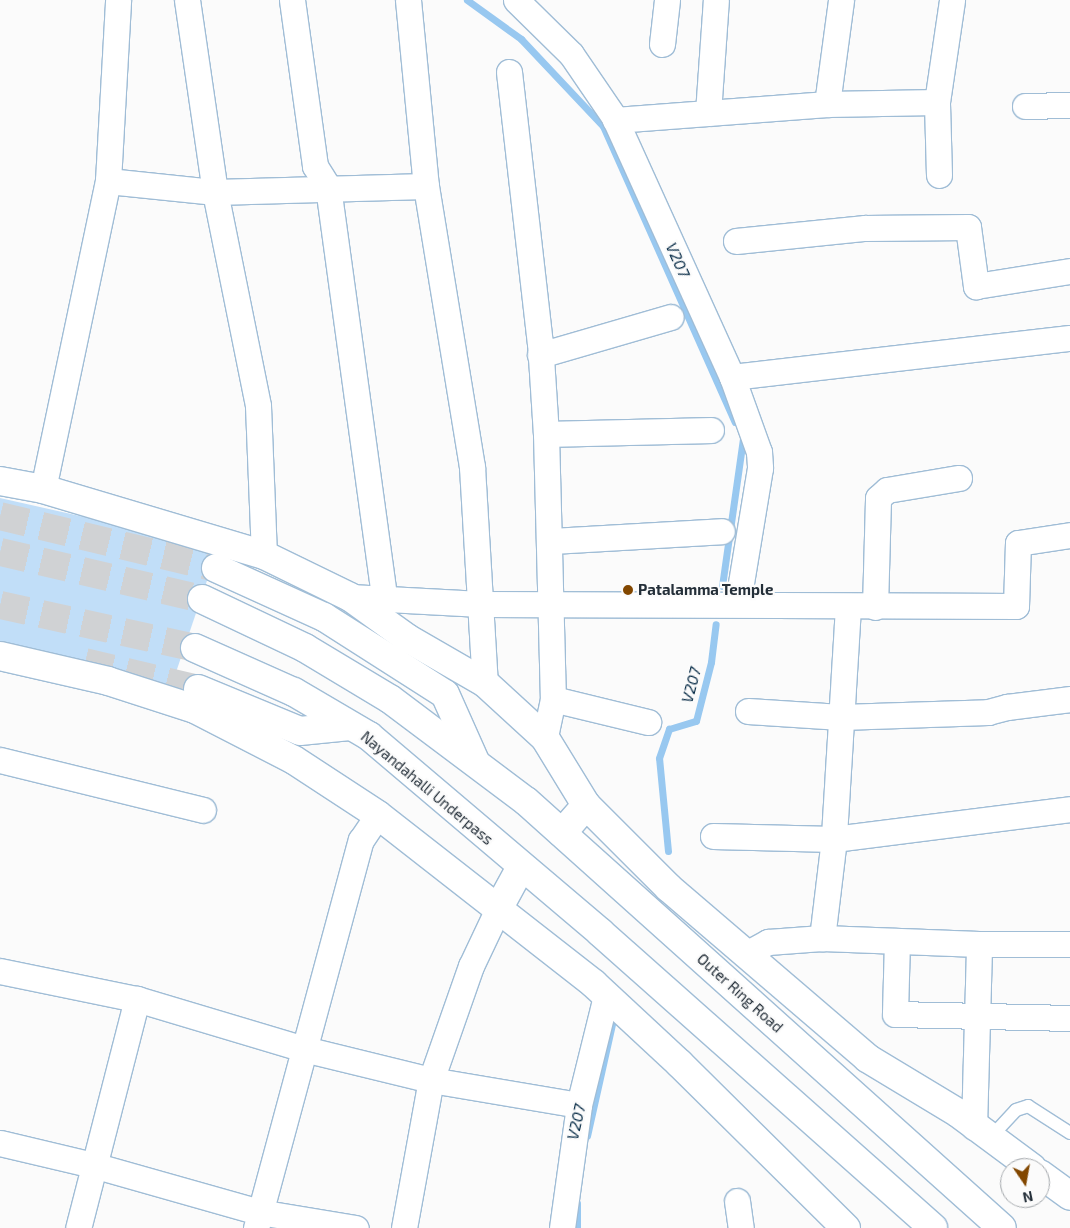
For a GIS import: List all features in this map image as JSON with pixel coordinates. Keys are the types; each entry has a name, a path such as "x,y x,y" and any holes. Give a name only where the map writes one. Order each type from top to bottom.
{"main road":[{"path":"0,481 43,489 264,555 350,597 408,638 485,683 545,738 586,805 669,888 748,952 867,1058 958,1113 1018,1158"},
{"path":"216,568 324,618 445,694 475,761"},
{"path":"202,598 305,648 390,699 475,761"},
{"name":"Nayandahalli Underpass","path":"194,648 294,692 369,736 521,867"},
{"path":"0,656 108,681 195,709 294,760 378,815 614,1003 846,1228"},
{"path":"198,689 300,731 350,726"},
{"name":"Outer Ring Road","path":"475,761 562,833 1002,1228"},
{"path":"562,833 586,805"},
{"path":"497,911 521,867 601,933 933,1228"},
{"path":"1050,1181 1070,1194"}],"street":[{"path":"43,489 108,181 118,0"},
{"path":"187,0 215,192 258,406 264,555"},
{"path":"292,0 315,166 328,187 384,598"},
{"path":"408,0 426,186 472,467 485,683"},
{"path":"516,0 571,54 615,120 732,377 759,452 760,468 740,589"},
{"path":"662,44 667,0"},
{"path":"708,113 716,0"},
{"path":"827,104 841,0"},
{"path":"939,175 937,102 952,0"},
{"path":"508,72 540,355 546,434 551,541 553,699 545,738"},
{"path":"615,120 827,104 937,102"},
{"path":"1026,106 1070,105"},
{"path":"108,181 215,192 328,187 426,186"},
{"path":"736,241 865,228 968,227 976,286 1070,271"},
{"path":"540,355 672,318"},
{"path":"732,377 1070,338"},
{"path":"546,434 711,430"},
{"path":"875,607 878,498 887,490 959,478"},
{"path":"551,541 722,531"},
{"path":"350,597 481,604 552,605 1016,606 1018,543 1070,535"},
{"path":"822,938 834,838 848,607"},
{"path":"553,699 648,722"},
{"path":"748,711 841,717 988,712 1070,699"},
{"path":"0,760 203,810"},
{"path":"712,836 834,838 1070,809"},
{"path":"258,1220 361,840 378,815"},
{"path":"404,1228 431,1080 471,966 497,911"},
{"path":"748,952 768,942 822,938 979,944 1070,944"},
{"path":"897,941 895,1014 979,1014 1070,1018"},
{"path":"979,944 982,1132"},
{"path":"0,971 137,999 304,1049 431,1080 579,1105"},
{"path":"78,1228 137,999"},
{"path":"562,1228 579,1105 614,1003"},
{"path":"0,1142 93,1165 258,1220 356,1228"},
{"path":"737,1201 741,1228"}],"lane":[{"path":"982,1132 1016,1110 1028,1106 1070,1133"}],"shaded area":[{"path":"0,498 151,532 216,554 171,687 0,648"}],"waterway":[{"name":"V207","path":"467,0 521,39 603,126 735,422"},
{"name":"V207","path":"722,586 743,438"},
{"name":"V207","path":"668,851 659,758 669,729 696,721 711,662 716,624"},
{"name":"V207","path":"587,1136 612,1024"},
{"name":"V207","path":"577,1203 577,1228"}],"tunnel":[{"path":"0,516 216,568"},
{"path":"0,552 202,599"},
{"path":"0,605 195,648"},
{"path":"85,662 198,689"}],"place":[{"name":"Patalamma Temple","path":"628,590"}]}
